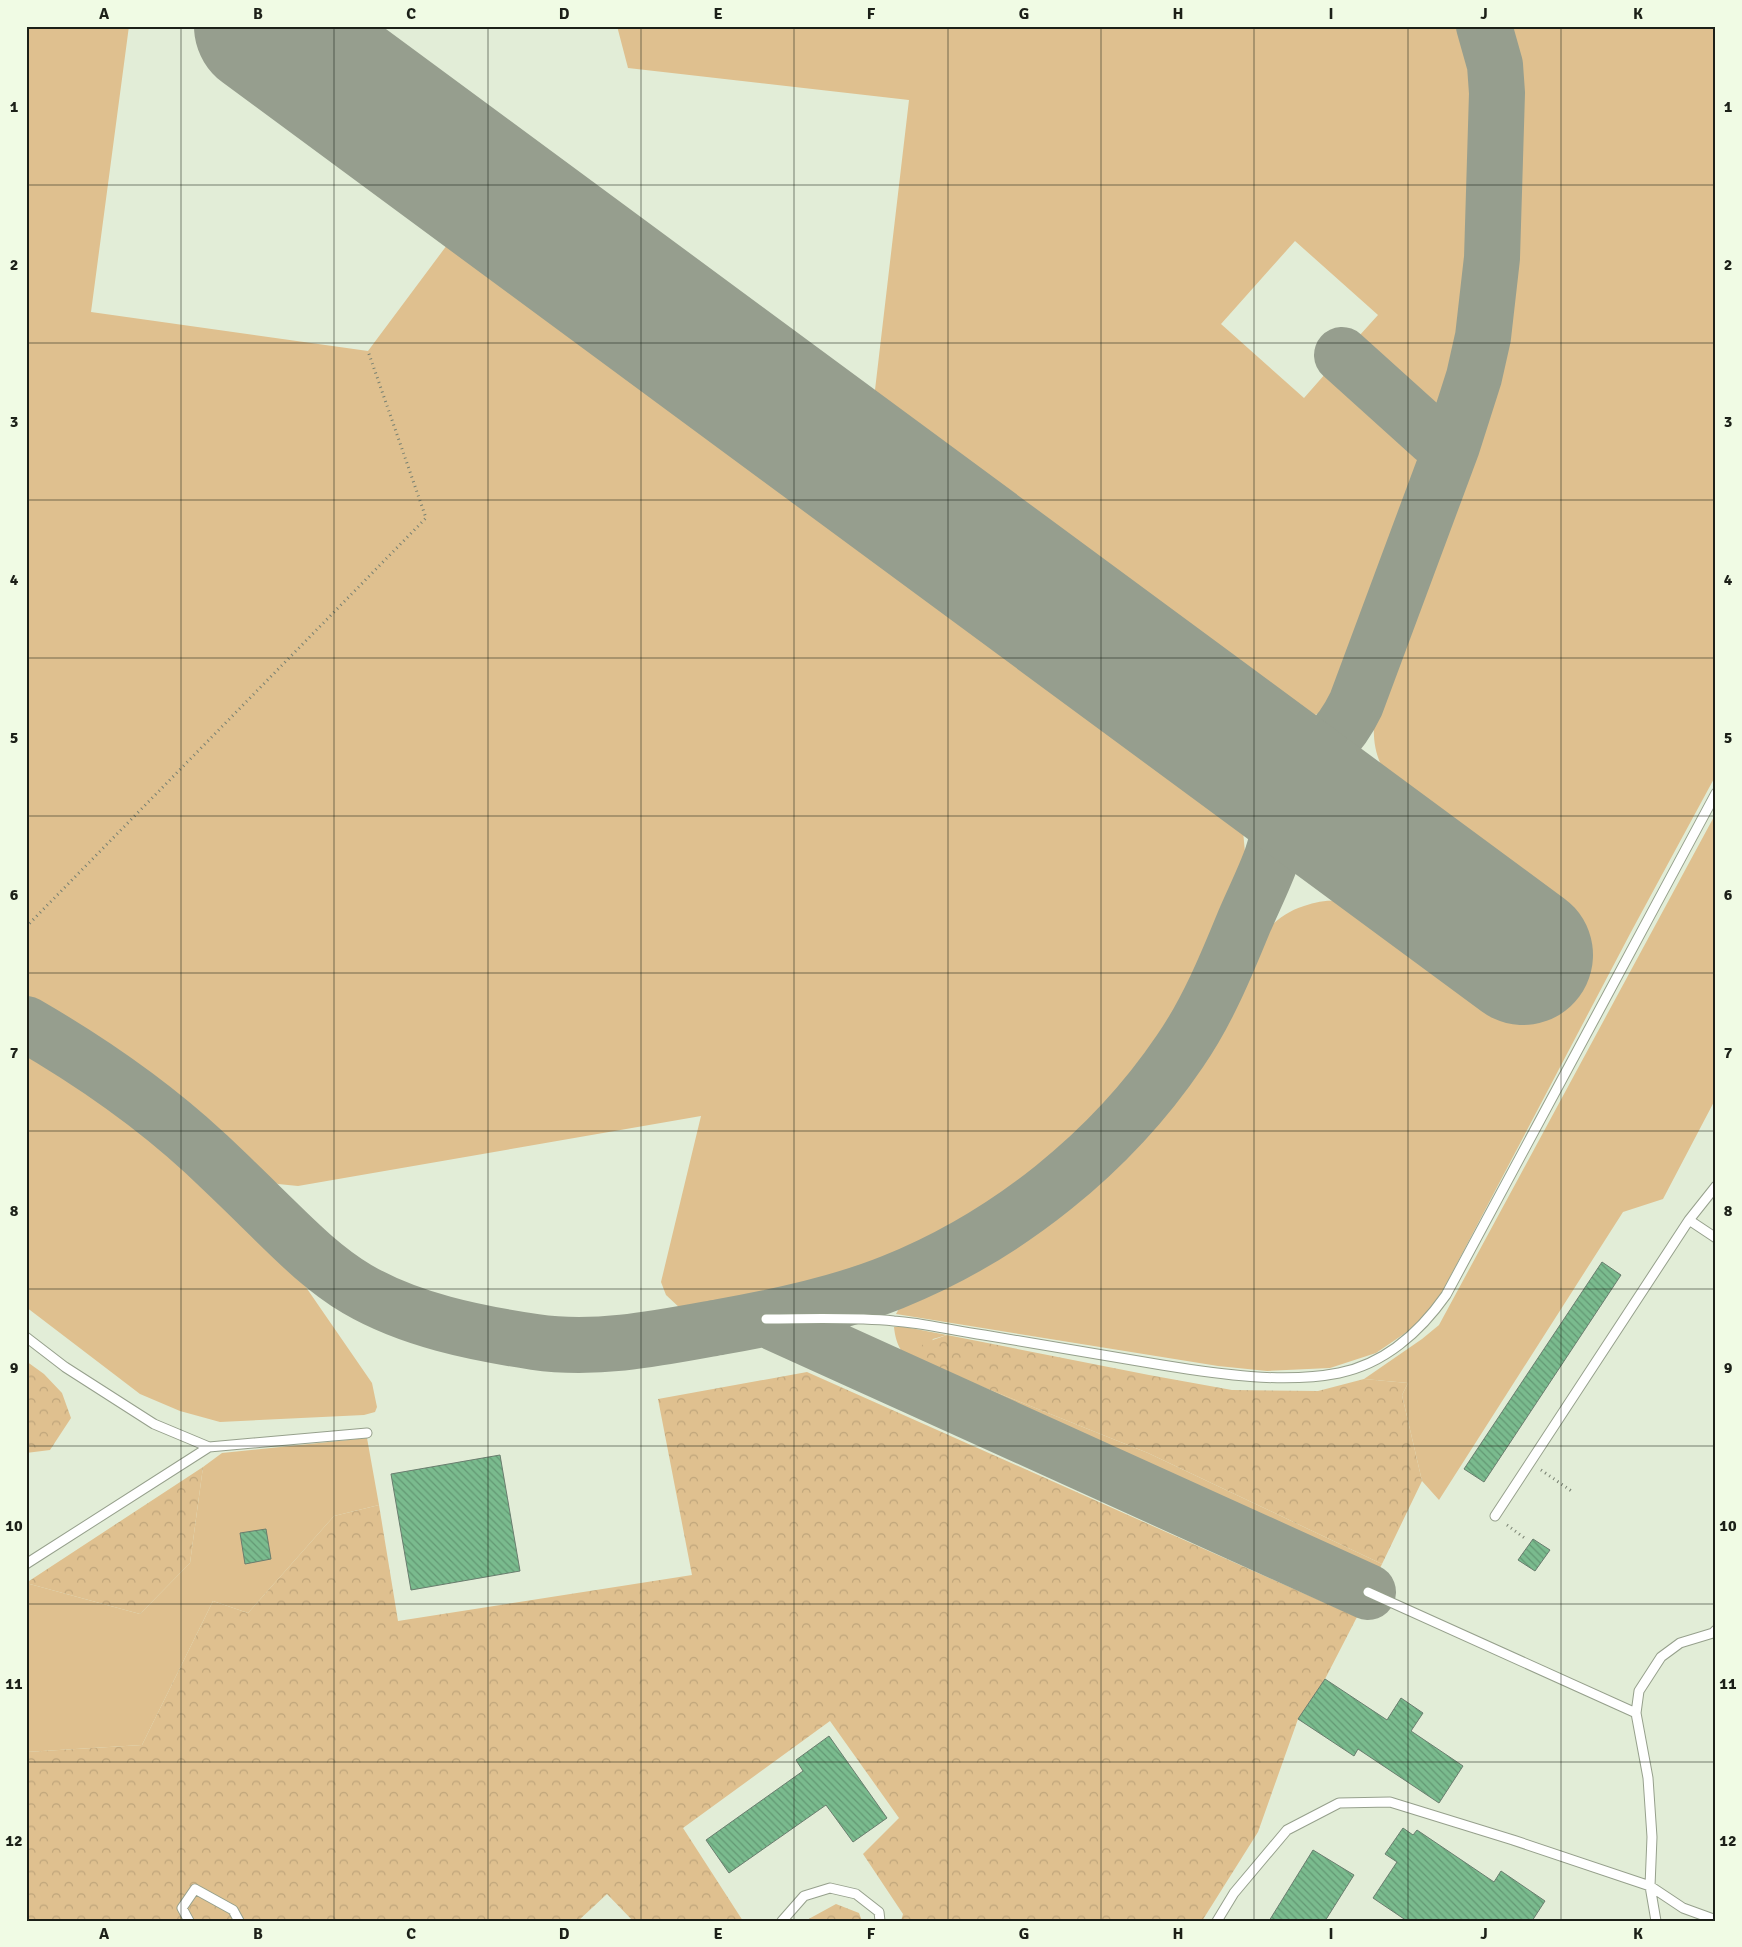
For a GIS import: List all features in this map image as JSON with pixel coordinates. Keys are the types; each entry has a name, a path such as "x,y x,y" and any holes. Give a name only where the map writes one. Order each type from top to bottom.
{"lane":[{"path":"766,1319 895,1321 1206,1372 1282,1378 1312,1377 1340,1373 1365,1364 1389,1352 1413,1335 1432,1316 1446,1296 1716,793"},
{"path":"1495,1516 1689,1220 1716,1186"},
{"path":"1689,1220 1716,1238"},
{"path":"26,1338 66,1367 154,1424 209,1447"},
{"path":"26,1564 209,1447 367,1433"},
{"path":"1368,1592 1636,1713"},
{"path":"1656,1921 1650,1886 1652,1837 1648,1778 1636,1713 1639,1691 1661,1657 1680,1644 1715,1633"},
{"path":"1217,1921 1234,1893 1287,1830 1339,1803 1390,1802 1650,1886 1683,1908 1716,1920"},
{"path":"786,1919 804,1896 830,1888 856,1894 879,1912 880,1921"},
{"path":"189,1921 182,1908 195,1889 233,1910 239,1921"}],"path":[{"path":"26,927 426,518 368,350"},
{"path":"1530,1463 1573,1492"},
{"path":"1495,1516 1526,1539"}],"green space":[{"path":"26,26 129,26 91,312 368,351 453,237 1231,810 1243,831 1246,863 1235,898 1207,960 1169,1031 1128,1089 1077,1144 1023,1187 931,1244 855,1274 770,1296 705,1310 681,1309 666,1295 661,1282 701,1116 298,1186 278,1184 264,1176 156,1085 105,1049 26,1003"},
{"path":"617,26 1462,26 1476,71 1472,280 1445,406 1434,411 1423,408 1390,382 1350,346 1378,315 1295,241 1221,324 1304,398 1333,365 1399,420 1427,459 1340,696 1336,701 1322,711 1300,720 873,407 909,100 628,68"},
{"path":"1504,26 1716,26 1716,775 1631,932 1433,1309 1420,1323 1376,1353 1330,1368 1267,1371 1218,1366 896,1314 902,1305 918,1291 983,1257 1032,1226 1077,1192 1109,1162 1167,1097 1183,1075 1220,1017 1261,937 1273,924 1287,914 1317,902 1343,901 1356,903 1498,1006 1565,914 1411,802 1391,780 1378,759 1374,734 1376,704 1470,455 1501,339 1513,187 1516,92 1512,60"},
{"path":"1716,813 1716,1098 1663,1199 1623,1212 1439,1500 1422,1481 1402,1395 1408,1383 1364,1379 1439,1325"},
{"path":"26,1051 130,1116 189,1165 243,1218 301,1280 372,1383 377,1407 375,1412 364,1415 220,1422 180,1411 140,1394 26,1307"},
{"path":"894,1327 905,1327 947,1335 933,1339 920,1362 1148,1453 1382,1564 1378,1572 918,1366 901,1350 896,1340"},
{"path":"947,1335 1232,1390 1318,1391 1364,1379 1408,1383 1402,1395 1422,1481 1382,1564 1148,1453 920,1362 915,1354 924,1343"},
{"path":"26,1361 44,1374 62,1393 71,1418 50,1450 26,1453"},
{"path":"807,1372 1357,1617 1325,1679 1298,1719 1258,1832 1202,1921 901,1921 903,1914 863,1854 899,1818 830,1721 683,1828 743,1921 633,1921 607,1894 578,1921 26,1921 26,1752 142,1745 213,1601 248,1613 334,1516 379,1505 398,1621 692,1575 658,1399"},
{"path":"367,1438 379,1505 334,1516 248,1613 213,1601 142,1745 26,1752 26,1583 140,1614 190,1563 203,1467 222,1453"},
{"path":"203,1467 190,1563 140,1614 26,1583"},
{"path":"836,1904 859,1913 862,1921 805,1921"}],"building":[{"path":"1602,1262 1621,1275 1484,1482 1464,1469"},
{"path":"500,1455 520,1571 411,1590 391,1474"},
{"path":"266,1529 271,1559 245,1564 240,1533"},
{"path":"1533,1539 1550,1550 1535,1571 1518,1560"},
{"path":"1325,1679 1387,1720 1401,1698 1423,1713 1411,1731 1463,1766 1439,1803 1358,1749 1354,1756 1298,1719"},
{"path":"829,1736 887,1818 853,1842 826,1805 729,1873 706,1840 803,1771 796,1760"},
{"path":"1403,1828 1413,1835 1417,1830 1494,1882 1501,1871 1545,1901 1532,1921 1407,1921 1373,1898 1397,1862 1385,1854"},
{"path":"1313,1850 1354,1875 1325,1921 1269,1921"}],"taxiway":[{"path":"1239,746 1275,761 1289,763 1314,755 1343,727 1356,704 1452,446 1474,377 1483,337 1492,258 1497,93 1495,65 1484,26"},
{"path":"1342,355 1434,438 1452,446"},
{"path":"26,1024 97,1068 163,1117 205,1153 295,1240 331,1271 357,1289 399,1309 443,1324 489,1334 535,1342 582,1345 651,1339 786,1314 851,1297 893,1282 935,1263 976,1241 1016,1216 1089,1157 1122,1124 1153,1088 1190,1036 1207,1005 1274,852 1278,831 1278,811 1272,790 1260,769 1239,746"},
{"path":"766,1319 1368,1592"}],"runway":[{"path":"264,26 1523,955"}]}
